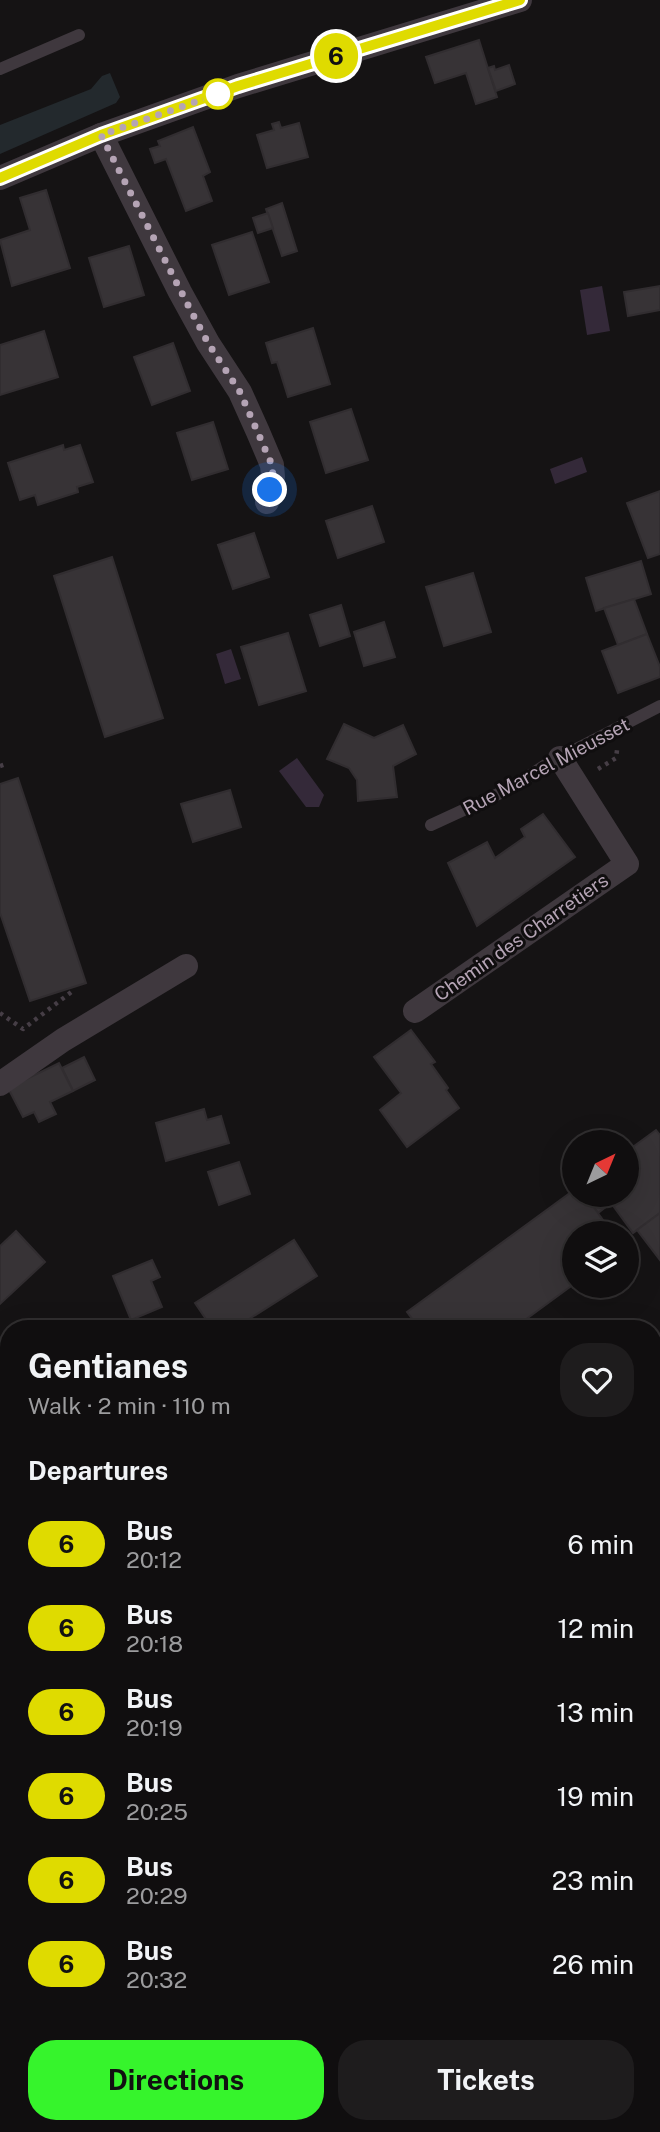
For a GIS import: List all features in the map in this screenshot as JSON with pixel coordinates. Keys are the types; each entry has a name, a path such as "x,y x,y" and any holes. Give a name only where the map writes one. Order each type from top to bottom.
{"street":[{"path":"0,178 101,135 238,86 520,0"},
{"path":"101,135 208,343 240,392 272,465 273,477 267,502"},
{"name":"Chemin des Charretiers","path":"415,1011 627,864 560,758"},
{"path":"0,1084 81,1028 186,966"}],"lane":[{"path":"0,69 79,35"},
{"name":"Rue Marcel Mieusset","path":"430,825 509,789 560,758 660,706"}],"path":[{"path":"0,1013 23,1029 74,990"}],"shaded area":[{"path":"110,73 120,97 116,103 0,154 0,125 91,89 102,76"},
{"path":"602,286 610,331 587,335 580,290"},
{"path":"582,457 587,472 555,484 550,469"},
{"path":"231,649 241,679 225,684 216,654"},
{"path":"297,758 324,795 319,807 306,807 279,771"}],"building":[{"path":"479,40 497,97 476,104 466,73 435,83 426,57"},
{"path":"509,65 515,84 496,91 488,68 494,66 495,70"},
{"path":"279,122 281,128 299,123 308,157 267,168 257,135 274,130 272,124"},
{"path":"193,127 210,172 203,176 212,201 186,211 166,159 155,163 150,149 160,146 158,141"},
{"path":"46,190 70,268 12,286 0,240 30,230 20,198"},
{"path":"282,203 297,251 282,256 266,209"},
{"path":"268,213 273,228 258,233 253,218"},
{"path":"252,232 269,282 229,295 212,245"},
{"path":"129,246 144,295 104,307 89,258"},
{"path":"660,286 660,310 628,316 624,292"},
{"path":"313,328 330,384 288,397 277,362 272,363 266,343"},
{"path":"44,331 58,377 0,395 0,345"},
{"path":"173,343 190,391 152,405 134,357"},
{"path":"351,409 368,460 326,473 310,422"},
{"path":"213,422 228,469 192,480 177,433"},
{"path":"63,445 64,450 80,445 93,482 77,487 78,492 38,505 35,495 20,500 8,463"},
{"path":"660,491 660,554 648,558 627,503"},
{"path":"372,506 384,542 338,558 326,521"},
{"path":"254,533 269,577 233,589 218,545"},
{"path":"112,557 163,718 105,737 54,576"},
{"path":"641,561 651,594 596,611 586,578"},
{"path":"473,573 491,632 444,646 426,587"},
{"path":"634,599 647,634 618,645 604,608"},
{"path":"341,605 350,636 320,646 310,615"},
{"path":"384,622 395,657 364,666 354,632"},
{"path":"288,633 306,691 259,705 241,647"},
{"path":"647,634 660,667 660,677 618,693 602,651"},
{"path":"344,724 374,738 403,725 416,754 393,766 397,797 358,801 357,780 349,768 327,759"},
{"path":"18,778 86,983 30,1001 0,913 0,784"},
{"path":"230,790 241,827 193,842 181,804"},
{"path":"543,814 575,857 477,926 448,863 487,842 495,858 525,837 521,829"},
{"path":"411,1030 435,1062 431,1064 459,1108 407,1147 380,1110 401,1093 374,1057"},
{"path":"84,1057 95,1080 73,1091 62,1068"},
{"path":"59,1063 73,1091 50,1102 56,1114 39,1122 34,1112 23,1117 8,1088"},
{"path":"204,1109 207,1120 221,1116 229,1143 166,1161 156,1123"},
{"path":"656,1130 660,1135 660,1213 639,1229 639,1221 624,1221 615,1208 639,1208 639,1142"},
{"path":"239,1162 250,1194 219,1205 208,1172"},
{"path":"562,1199 562,1208 594,1208 604,1221 562,1221 562,1293 525,1320 413,1320 407,1312"},
{"path":"660,1213 660,1260 639,1233 639,1229"},
{"path":"16,1231 45,1262 0,1304 0,1246"},
{"path":"294,1240 317,1276 248,1320 207,1320 195,1303"},
{"path":"152,1260 160,1277 151,1281 162,1307 131,1320 113,1276"}],"bus line":[{"name":"6","path":"0,178 101,135 238,86 520,0"}],"route":[{"path":"218,94 101,135 136,208 208,343 240,392 272,465 270,490"}]}
